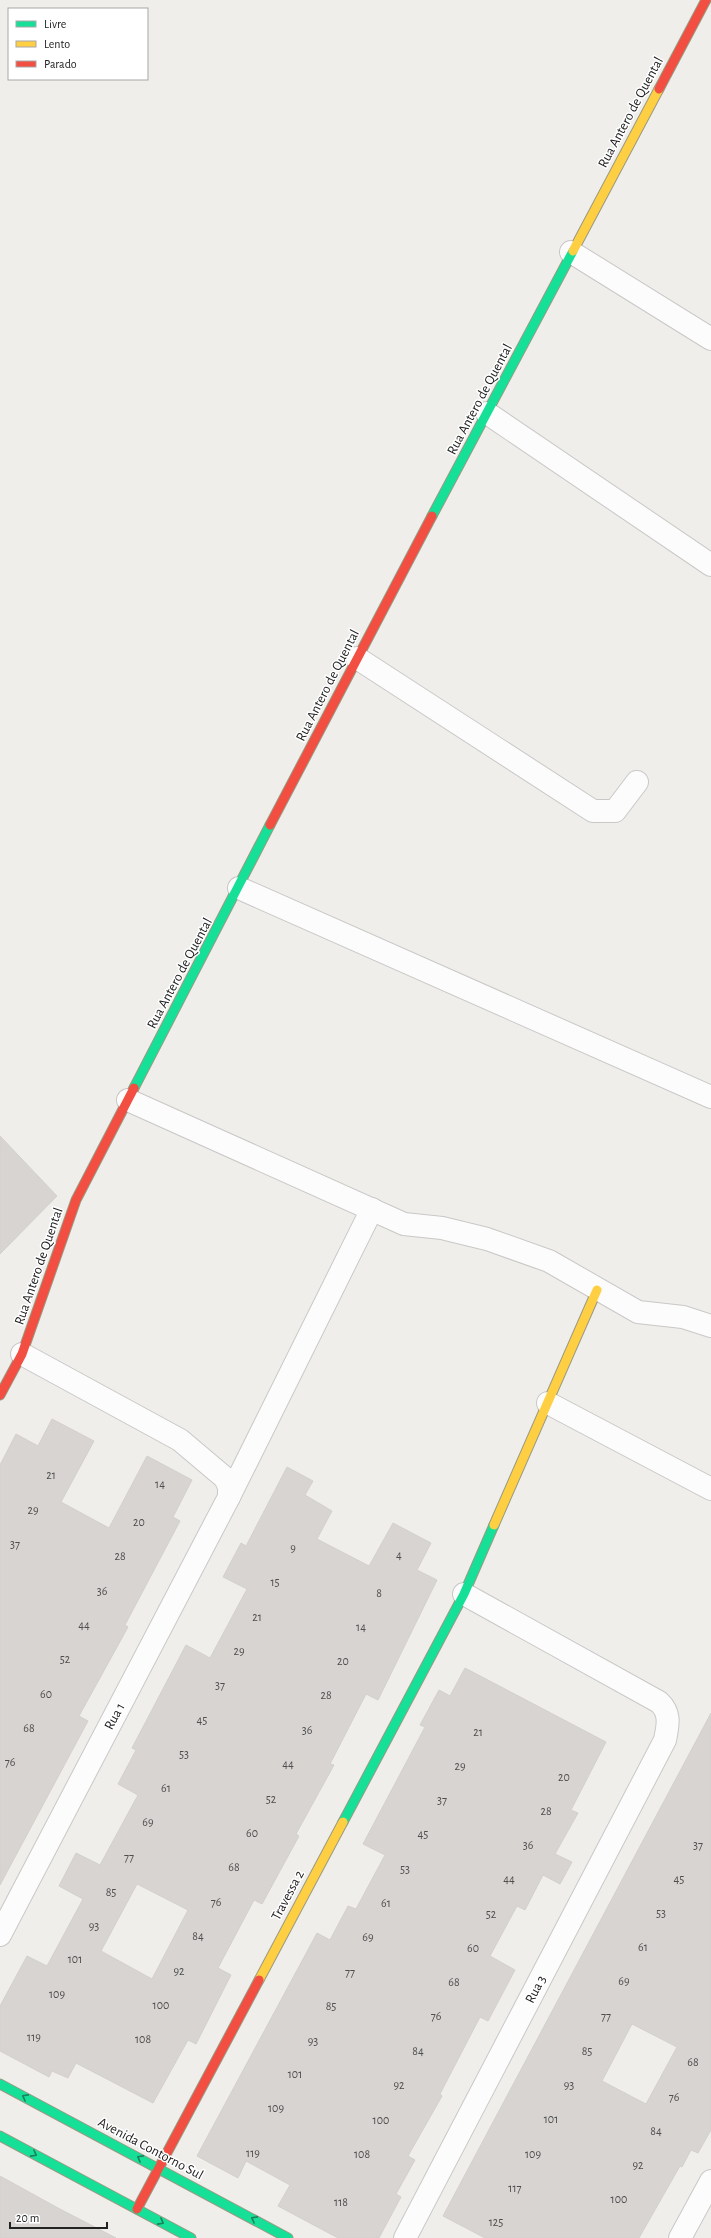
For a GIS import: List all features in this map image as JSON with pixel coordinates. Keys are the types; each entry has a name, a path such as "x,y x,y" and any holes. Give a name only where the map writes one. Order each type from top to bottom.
{"street":[{"name":"Rua Antero de Quental","path":"0,1395 22,1354 76,1200 357,658 488,414 571,252 706,0"},
{"path":"571,252 711,339"},
{"path":"488,414 711,565"},
{"path":"357,658 593,810 615,811 637,782"},
{"path":"239,888 710,1094"},
{"path":"128,1100 404,1224 442,1228 487,1239 549,1260 597,1290 638,1312 683,1317 711,1326"},
{"name":"Rua 1","path":"0,1935 229,1497 372,1209"},
{"name":"Travessa 2","path":"137,2209 157,2167 464,1594 597,1290"},
{"path":"22,1354 180,1440 225,1478 229,1487 229,1497"},
{"path":"548,1403 711,1489"},
{"name":"Rua 3","path":"405,2238 664,1740 668,1718 664,1707 659,1702 464,1594"},
{"name":"Avenida Contorno Sul","path":"0,2084 288,2238"},
{"path":"0,2136 191,2238"},
{"path":"680,2238 711,2181"}],"building":[{"path":"0,1136 57,1196 0,1254"},
{"path":"52,1419 94,1441 61,1502 109,1528 147,1456 192,1480 173,1517 180,1521 125,1625 128,1627 79,1716 88,1721 0,1885 0,1465 16,1434 38,1446"},
{"path":"287,1467 313,1481 305,1495 332,1511 317,1539 369,1566 393,1523 431,1543 417,1570 437,1580 378,1700 366,1694 330,1764 334,1765 296,1834 299,1836 262,1904 254,1900 218,1968 231,1975 196,2044 188,2040 153,2103 76,2063 68,2078 52,2071 49,2077 0,2051 0,2006 27,1956 47,1966 83,1899 59,1886 76,1853 100,1865 138,1795 118,1784 136,1750 132,1748 186,1645 210,1658 247,1589 223,1577 241,1543 246,1546","holes":["137,1884 188,1910 152,1979 101,1951"]},
{"path":"465,1668 606,1742 571,1810 578,1813 555,1854 572,1862 560,1884 543,1875 525,1910 517,1906 490,1956 515,1970 488,2021 480,2017 440,2094 442,2096 408,2156 415,2160 396,2194 401,2197 379,2238 338,2238 278,2206 290,2185 246,2161 238,2178 197,2156 317,1933 330,1940 348,1906 356,1909 385,1855 363,1844 425,1727 420,1725 439,1690 450,1696"},
{"path":"711,1713 711,2130 698,2153 691,2150 682,2167 680,2166 639,2238 485,2238 443,2216","holes":["632,2024 677,2047 646,2104 602,2081"]},
{"path":"0,2176 58,2208 116,2238 0,2238"}],"traffic: fast":[{"path":"432,516 573,251"},
{"path":"134,1088 270,825"},
{"path":"343,1822 464,1594 494,1525"},
{"path":"0,2084 288,2238"},
{"path":"0,2136 191,2238"}],"traffic: slow":[{"path":"573,251 659,89"},
{"path":"494,1525 597,1290"},
{"path":"259,1980 343,1822"}],"traffic: jam":[{"path":"659,89 706,0"},
{"path":"270,825 432,516"},
{"path":"0,1395 22,1354 76,1200 134,1088"},
{"path":"137,2209 259,1980"}]}
